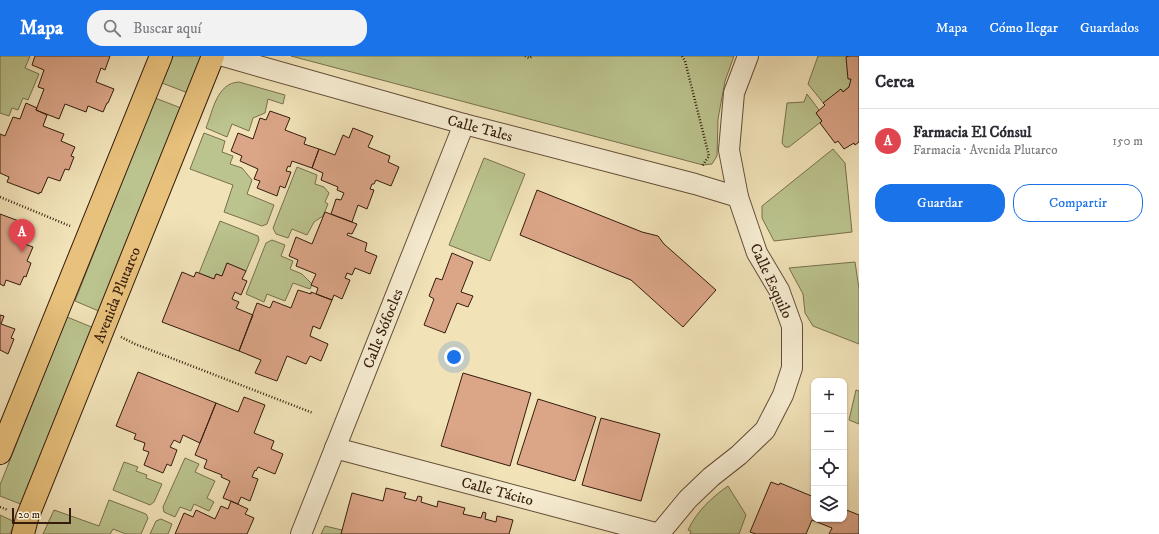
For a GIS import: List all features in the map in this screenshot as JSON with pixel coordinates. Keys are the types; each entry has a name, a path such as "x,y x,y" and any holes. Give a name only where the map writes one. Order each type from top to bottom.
{"main road":[{"path":"0,453 161,56"},
{"name":"Avenida Plutarco","path":"23,534 27,518 214,56"}],"street":[{"name":"Calle Tales","path":"223,56 464,124 695,184 738,197"},
{"name":"Calle Esquilo","path":"659,534 688,499 711,477 739,455 765,430 784,395 792,368 792,326 779,290 757,253 738,197 729,150 734,93 748,56"},
{"name":"Calle Sófocles","path":"301,534 464,124"},
{"name":"Calle Tácito","path":"335,448 659,534"}],"path":[{"path":"525,56 530,58 533,56"},
{"path":"682,56 685,61 709,156 703,164 695,184"},
{"path":"0,197 89,234"},
{"path":"123,339 313,414"}],"green space":[{"path":"0,56 30,56 25,68 39,74 28,100 23,98 18,110 12,108 9,116 0,113"},
{"path":"173,56 202,56 188,93 162,83"},
{"path":"291,56 734,56 725,81 718,119 717,156 712,164 703,165"},
{"path":"818,56 849,56 851,82 849,87 825,105 808,84"},
{"path":"239,82 285,95 283,104 268,99 265,113 253,118 249,131 232,124 227,137 206,128 221,92 226,87"},
{"path":"807,94 819,110 816,113 822,121 789,147 785,147 782,143 787,103 804,102"},
{"path":"155,98 181,108 101,312 75,301"},
{"path":"204,133 225,141 222,152 233,156 230,164 242,168 252,180 247,194 274,205 267,224 262,226 224,212 233,185 190,169"},
{"path":"833,149 845,163 852,232 774,241 762,218 762,206"},
{"path":"484,158 525,174 490,261 449,245"},
{"path":"297,167 317,175 315,184 324,187 329,193 325,202 328,204 323,216 314,222 307,235 292,229 288,238 276,234 273,228"},
{"path":"220,221 258,236 259,240 246,271 227,263 222,276 216,274 214,279 199,273"},
{"path":"272,240 285,245 281,256 293,261 290,269 302,274 312,284 310,289 293,283 285,301 267,294 264,302 246,294 266,243"},
{"path":"855,262 859,289 859,344 813,326 805,313 803,294 789,268"},
{"path":"67,317 94,328 23,505 0,496 0,485"},
{"path":"856,390 859,391 859,424 849,420"},
{"path":"185,458 199,464 195,472 215,481 207,498 214,502 209,511 194,504 191,511 180,507 175,517 164,512 163,507"},
{"path":"124,462 138,467 136,471 147,475 146,478 162,484 154,502 150,505 113,490"},
{"path":"728,486 746,515 739,534 690,534 691,531 688,530 700,511 710,500"},
{"path":"109,500 146,514 148,518 141,534 126,534 113,529 110,534 43,534 54,510 99,526"},
{"path":"0,515 15,522 10,534 0,534"},
{"path":"161,519 172,524 168,534 150,534 156,521"},
{"path":"325,526 342,530 341,534 321,534"}],"building":[{"path":"35,56 110,56 105,70 101,68 96,82 114,89 103,112 88,106 86,112 65,104 59,119 36,110 44,89 38,87 44,70 32,65"},
{"path":"859,56 859,142 855,145 854,143 844,149 838,141 835,143 820,123 822,121 816,113 825,105 823,103 841,89 843,92 849,87 851,79 848,79 846,57"},
{"path":"26,103 47,115 43,126 64,134 61,141 75,147 71,156 74,157 69,170 65,169 60,181 48,177 41,193 40,192 39,194 7,182 9,177 0,173 0,134 5,136 13,117 20,119"},
{"path":"270,111 290,118 285,130 306,138 304,144 319,149 312,168 292,161 290,167 288,166 286,171 291,172 285,188 280,186 277,196 257,188 260,181 254,179 258,169 240,161 242,156 231,151 238,133 253,139 260,118 266,120"},
{"path":"353,128 373,136 368,147 390,156 388,162 399,167 391,186 376,180 374,184 372,184 370,189 374,190 367,209 358,205 352,222 331,214 336,199 341,200 344,193 337,190 338,187 321,180 323,173 312,168 319,149 335,155 343,135 349,138"},
{"path":"537,190 642,232 658,236 664,244 716,290 683,327 631,280 520,235"},
{"path":"325,212 357,224 352,234 348,233 347,235 367,243 365,251 377,256 370,274 355,268 352,275 347,273 345,278 350,280 342,299 334,295 332,300 316,294 318,288 311,285 316,274 296,266 298,260 289,256 296,237 312,244"},
{"path":"0,214 27,224 26,227 28,228 22,243 33,247 27,261 31,263 26,277 24,276 20,285 6,280 4,286 0,284"},
{"path":"452,253 473,262 461,292 473,296 468,307 457,303 445,333 424,325 434,299 429,296 436,278 442,280"},
{"path":"227,263 246,271 242,279 247,281 241,295 235,292 232,299 239,302 236,308 253,315 239,351 162,322 182,272 194,277 196,272 214,279 216,274 222,276"},
{"path":"298,290 311,294 311,292 332,300 320,329 313,326 310,336 328,344 321,361 310,356 306,364 287,356 277,381 255,373 261,360 239,351 257,303 270,308 273,301 291,308"},
{"path":"0,315 4,316 1,324 15,329 11,338 14,339 8,354 0,350"},
{"path":"138,372 216,403 200,443 183,435 180,443 174,440 170,447 177,450 171,466 167,464 163,473 144,465 149,452 143,450 145,443 134,439 136,434 116,426"},
{"path":"463,373 531,393 510,466 441,446"},
{"path":"244,397 265,405 254,433 274,441 271,449 283,454 275,474 258,467 256,471 255,470 252,477 258,479 250,501 241,497 238,504 223,498 230,481 221,477 222,475 204,468 207,460 195,455 216,403 238,412"},
{"path":"538,399 596,417 575,481 517,464"},
{"path":"601,418 660,434 641,501 582,485"},
{"path":"771,482 779,485 780,483 811,496 811,522 806,534 756,534 750,532"},
{"path":"386,488 406,493 404,498 416,501 418,496 422,497 421,502 437,507 438,501 465,508 463,514 481,518 483,512 486,513 485,519 496,522 497,516 513,520 509,534 341,534 352,493 383,501"},
{"path":"231,501 248,509 245,514 254,518 247,534 175,534 184,513 193,517 196,510 215,519 221,506 228,509"},
{"path":"847,510 859,515 859,534 829,534 832,528 817,522 847,522"}],"place":[{"name":"Farmacia El Cónsul","path":"22,252"}]}
